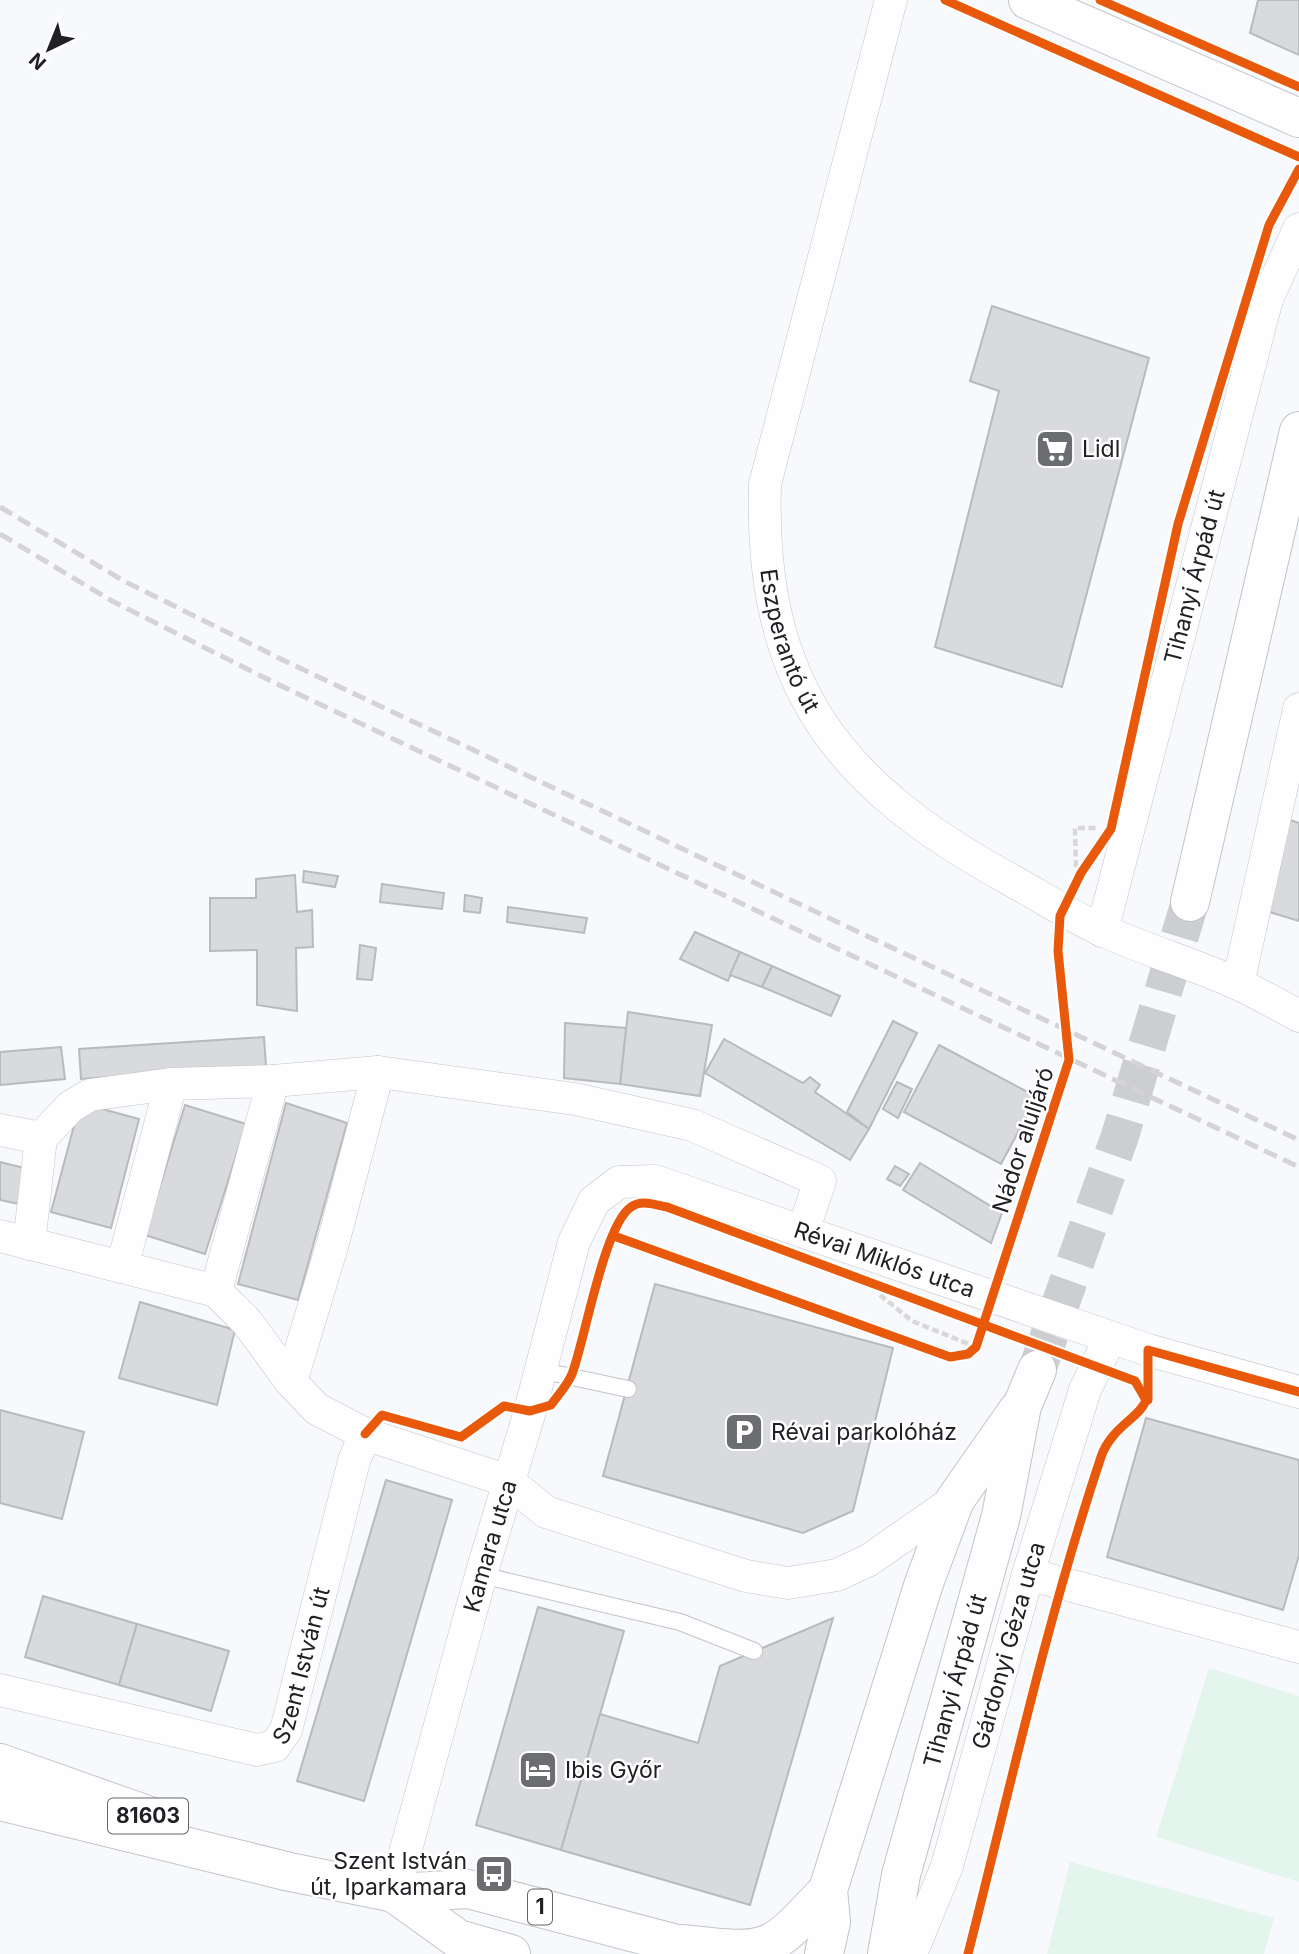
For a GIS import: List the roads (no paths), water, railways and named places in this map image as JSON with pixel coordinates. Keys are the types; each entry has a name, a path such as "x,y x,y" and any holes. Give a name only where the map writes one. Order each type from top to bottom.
{"street":[{"name":"Eszperantó út","path":"891,0 765,484 764,528 776,618 788,656 823,728 867,782 905,814 966,856 1102,930 1238,984 1299,1016"},
{"path":"1028,0 1299,118"},
{"name":"Tihanyi Árpád út","path":"1102,930 1267,299 1299,229"},
{"path":"1190,902 1299,431"},
{"path":"1238,984 1299,709"},
{"path":"291,1382 333,1243 378,1072"},
{"path":"803,1231 820,1181 692,1125 575,1099 378,1072 273,1081 171,1084 90,1095 70,1107 41,1138 14,1240 216,1291 247,1322 291,1382 317,1409 365,1434 508,1481 547,1513 746,1576 788,1583 837,1575 869,1560 955,1500"},
{"path":"216,1291 273,1081"},
{"path":"122,1267 171,1084"},
{"path":"0,1130 41,1138"},
{"name":"Révai Miklós utca","path":"594,1201 619,1182 655,1181 1110,1338 1299,1392"},
{"name":"Kamara utca","path":"394,1893 574,1242 594,1201"},
{"name":"Gárdonyi Géza utca","path":"911,1954 947,1866 1028,1574 1085,1390 1110,1338"},
{"name":"Tihanyi Árpád út","path":"887,1954 901,1875 1001,1516 1022,1406 1037,1370"},
{"name":"Tihanyi Árpád út","path":"824,1954 831,1922 828,1891 924,1583 955,1500 1022,1406"},
{"name":"Szent István út","path":"0,1690 257,1750 275,1746 286,1730 354,1461 365,1434"},
{"path":"1028,1574 1299,1647"},
{"name":"81603","path":"0,1763 113,1802 290,1872"},
{"name":"1","path":"0,1801 290,1872 394,1893 468,1889 699,1949"},
{"path":"0,1828 290,1872"},
{"name":"Tihanyi Árpád út","path":"699,1949 744,1952 769,1948 780,1941 828,1891"},
{"name":"1","path":"394,1893 458,1939 511,1954"}],"lane":[{"path":"539,1370 628,1388"},
{"path":"481,1574 680,1622 754,1651"}],"tunnel":[{"path":"1037,1370 1120,1136 1190,902"}],"railway":[{"path":"0,507 122,580 287,662 1299,1140"},
{"path":"0,534 112,601 275,683 1299,1167"}],"place":[{"name":"Lidl","path":"1055,449"},
{"name":"Révai parkolóház","path":"744,1432"},
{"name":"Ibis Győr","path":"538,1770"},
{"name":"Szent István út, Iparkamara","path":"494,1874"}]}
